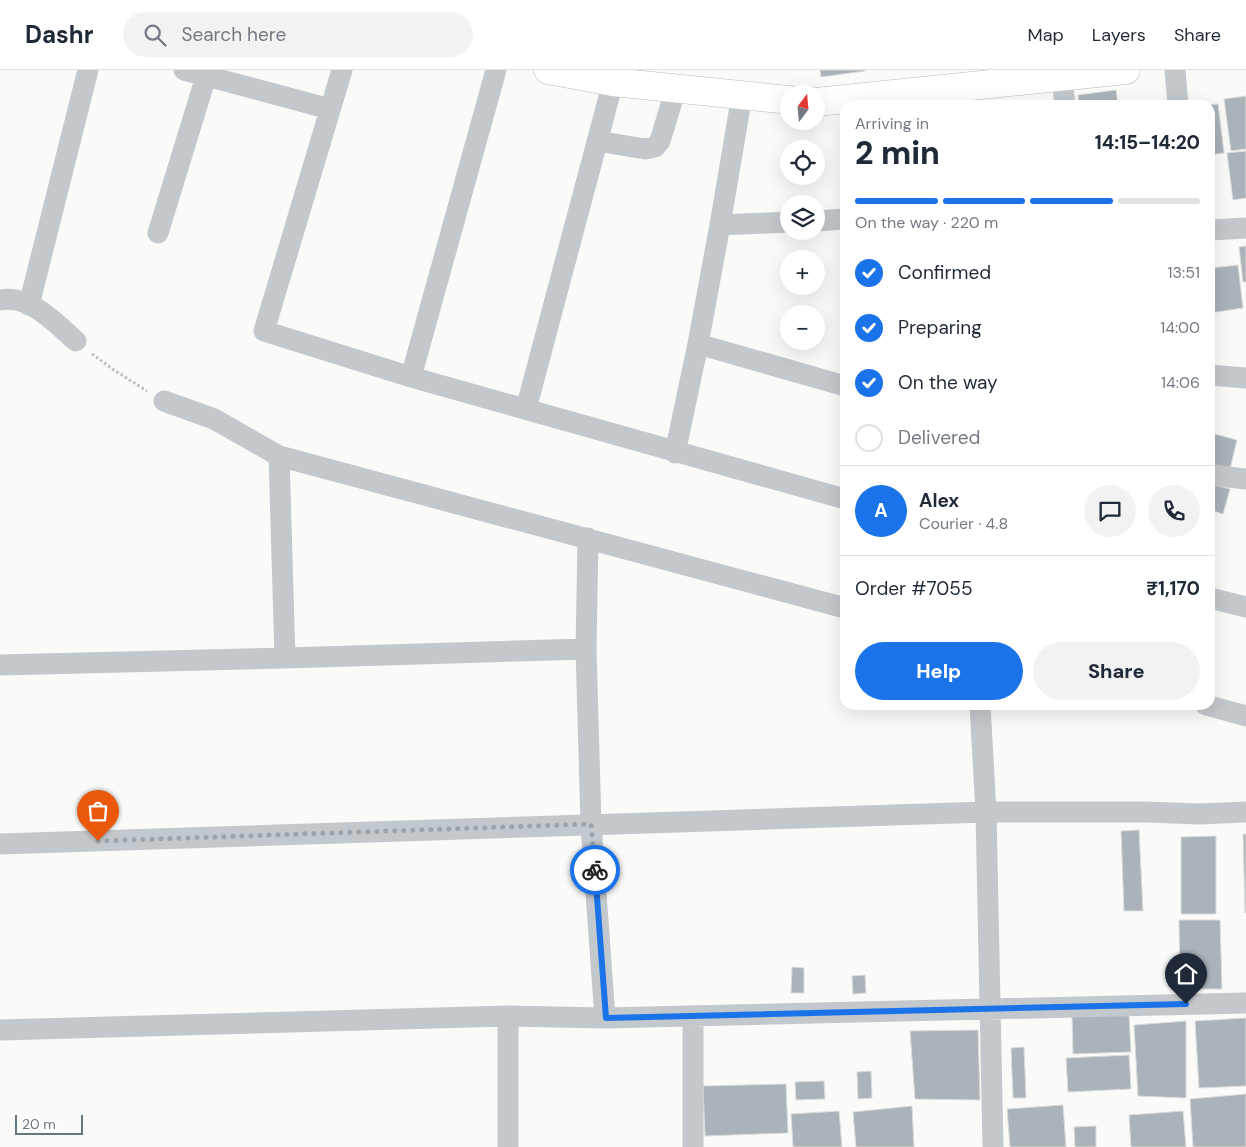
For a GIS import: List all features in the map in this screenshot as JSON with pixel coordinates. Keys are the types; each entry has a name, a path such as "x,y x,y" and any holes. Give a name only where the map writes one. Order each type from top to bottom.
{"street":[{"path":"29,305 88,70"},
{"path":"184,70 208,73 330,109"},
{"path":"342,70 264,331 411,377 675,453 840,498"},
{"path":"411,377 496,70"},
{"path":"548,70 613,82 780,99"},
{"path":"825,101 1062,74 1126,70"},
{"path":"1175,70 1178,100"},
{"path":"158,233 208,73"},
{"path":"1062,74 1065,100"},
{"path":"526,409 613,82"},
{"path":"597,141 645,150 656,147 660,140 676,88"},
{"path":"675,453 698,344 742,95"},
{"path":"825,220 840,219"},
{"path":"720,225 780,222"},
{"path":"1215,230 1246,228"},
{"path":"0,300 9,298 37,308 76,342"},
{"path":"698,344 840,385"},
{"path":"1215,375 1246,378"},
{"path":"164,401 214,420 279,456 840,607"},
{"path":"279,456 285,658"},
{"path":"1215,476 1246,479"},
{"path":"588,538 586,649 591,824 606,1018"},
{"path":"1215,599 1246,607"},
{"path":"0,665 586,649"},
{"path":"1215,707 1246,716"},
{"path":"980,710 986,812 993,1147"},
{"path":"0,844 986,812 1147,812 1199,814 1246,812"},
{"path":"0,1030 508,1016 606,1018 1246,1003"},
{"path":"508,1016 508,1147"},
{"path":"693,1016 693,1147"}],"path":[{"path":"76,342 114,370 164,401"}],"building":[{"path":"820,70 865,70 865,71 821,77"},
{"path":"1116,90 1117,100 1078,100 1078,95"},
{"path":"1246,96 1246,149 1231,151 1224,99"},
{"path":"1215,104 1218,104 1224,153 1215,154"},
{"path":"1246,151 1246,198 1233,200 1227,153"},
{"path":"1246,246 1246,282 1243,282 1239,247"},
{"path":"1238,265 1243,308 1215,312 1215,267"},
{"path":"1215,434 1237,440 1230,469 1215,465"},
{"path":"1215,485 1230,489 1223,514 1215,512"},
{"path":"1139,830 1143,911 1124,911 1121,831"},
{"path":"1243,834 1246,834 1246,913 1245,913"},
{"path":"1216,836 1216,914 1181,914 1181,837"},
{"path":"1179,920 1220,920 1222,989 1180,989"},
{"path":"792,967 804,968 804,993 791,993"},
{"path":"865,975 866,993 853,994 852,976"},
{"path":"1129,1014 1131,1052 1073,1054 1072,1016"},
{"path":"1246,1018 1246,1086 1199,1088 1195,1021"},
{"path":"1186,1021 1186,1098 1138,1096 1134,1025"},
{"path":"978,1030 980,1100 915,1099 910,1031"},
{"path":"1024,1047 1026,1098 1013,1098 1011,1048"},
{"path":"1129,1055 1131,1089 1068,1092 1066,1058"},
{"path":"871,1071 872,1098 858,1099 857,1072"},
{"path":"824,1081 825,1099 796,1100 795,1082"},
{"path":"786,1084 788,1133 705,1136 703,1086"},
{"path":"1246,1094 1246,1147 1193,1147 1190,1099"},
{"path":"1063,1105 1066,1147 1010,1147 1007,1109"},
{"path":"912,1106 914,1147 856,1147 853,1112"},
{"path":"839,1111 842,1147 793,1147 791,1114"},
{"path":"1183,1111 1186,1147 1131,1147 1129,1115"},
{"path":"1096,1126 1096,1147 1075,1147 1074,1127"}],"way so far":[{"path":"98,841 591,824 595,870"}],"route":[{"path":"595,870 606,1018 1186,1004"}]}
